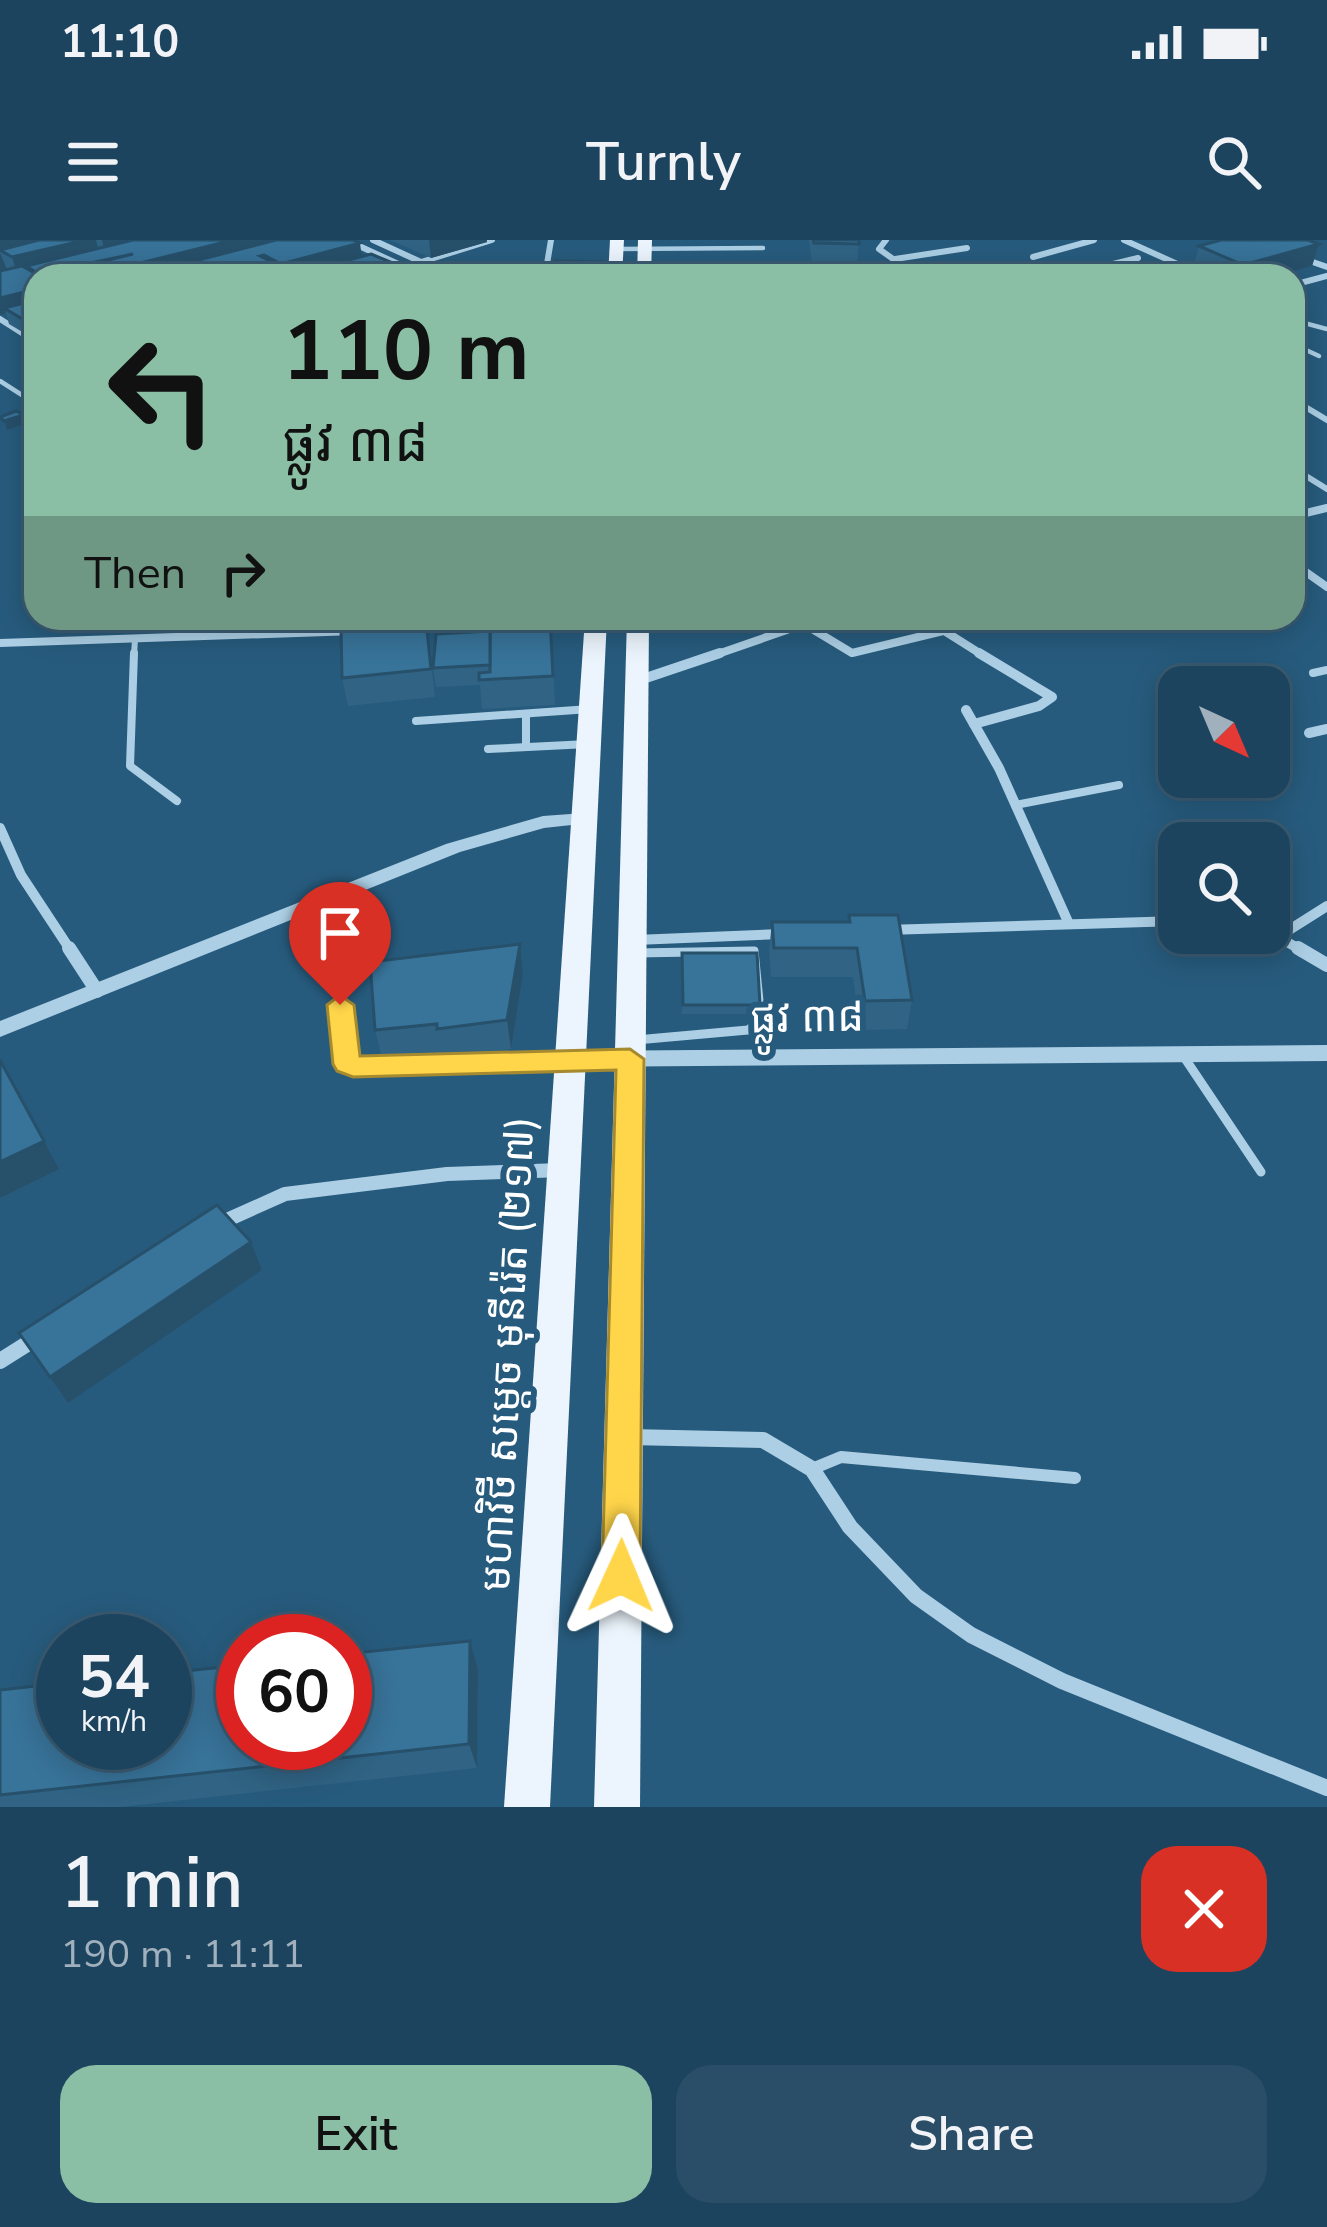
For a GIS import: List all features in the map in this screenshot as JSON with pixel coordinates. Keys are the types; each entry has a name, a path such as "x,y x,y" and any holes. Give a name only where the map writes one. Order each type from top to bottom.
{"main road":[{"name":"មហាវិថី សម្តេច មុនីរ៉េត (២១៧)","path":"527,1807 595,630"},
{"path":"617,1807 638,630"}],"street":[{"path":"346,240 398,264"},
{"path":"373,240 422,262"},
{"path":"415,264 492,240"},
{"path":"886,240 879,249 900,264"},
{"path":"1034,257 1094,240"},
{"path":"1124,240 1177,264"},
{"path":"895,260 968,248"},
{"path":"1288,254 1327,272"},
{"path":"1111,264 1138,257"},
{"path":"372,264 388,260"},
{"path":"1,320 19,316"},
{"path":"0,643 371,630"},
{"path":"637,681 786,630"},
{"path":"820,630 840,649 852,653 953,630"},
{"path":"946,632 1052,697 1039,706 974,724"},
{"path":"966,710 1069,924"},
{"path":"1309,733 1327,729"},
{"path":"0,1030 453,848 543,822 584,819"},
{"path":"0,829 21,875 97,991"},
{"path":"1290,929 1327,906"},
{"path":"862,931 1158,922"},
{"path":"632,946 793,934"},
{"path":"1290,944 1327,965"},
{"name":"ផ្លូវ ៣៨","path":"340,1005 347,1064 353,1067 570,1059 630,1050 1327,1053"},
{"path":"196,1238 285,1194 447,1174 563,1170"},
{"path":"0,1361 58,1324"},
{"path":"623,1437 763,1440 812,1469 850,1527 916,1596 971,1635 1062,1681 1327,1787"}],"lane":[{"path":"617,244 763,248"},
{"path":"1305,350 1319,356"},
{"path":"135,639 130,766 177,801"},
{"path":"1313,673 1327,670"},
{"path":"416,722 590,709"},
{"path":"526,714 526,747"},
{"path":"488,748 588,744"},
{"path":"1015,805 1119,785"},
{"path":"630,1050 748,1030 761,1021 754,951 632,946"},
{"path":"1182,1054 1261,1172"},
{"path":"812,1469 841,1456 1076,1478"}],"building":[{"path":"39,240 86,240 12,257 0,250"},
{"path":"133,240 233,240 136,264 92,264 133,254 86,264 34,264"},
{"path":"276,240 360,243 281,264 264,255 260,256 276,264 183,264"},
{"path":"859,240 859,244 814,243"},
{"path":"1221,240 1319,244 1247,264 1199,246"},
{"path":"371,254 388,261 378,264 334,264"},
{"path":"555,261 604,262 603,264"},
{"path":"24,267 24,292 0,298 0,271"},
{"path":"24,303 24,320 4,308"},
{"path":"16,411 24,415 4,421 0,417"},
{"path":"341,630 427,630 431,669 342,678"},
{"path":"490,630 551,630 553,676 479,680 479,673 490,672"},
{"path":"490,631 490,665 433,668 436,634"},
{"path":"849,915 898,915 912,1000 865,1001 857,948 774,948 772,922 850,922"},
{"path":"520,944 507,1020 437,1029 437,1024 375,1030 370,962"},
{"path":"682,953 757,953 760,1005 683,1005"},
{"path":"0,1060 44,1141 0,1162"},
{"path":"217,1205 251,1242 50,1377 19,1333"},
{"path":"470,1641 469,1744 372,1755 372,1651"},
{"path":"216,1668 216,1770 230,1770 0,1795 0,1690 36,1686 36,1770 192,1770 192,1670"}],"route":[{"path":"340,1005 347,1064 353,1067 630,1059 621,1576"}]}
